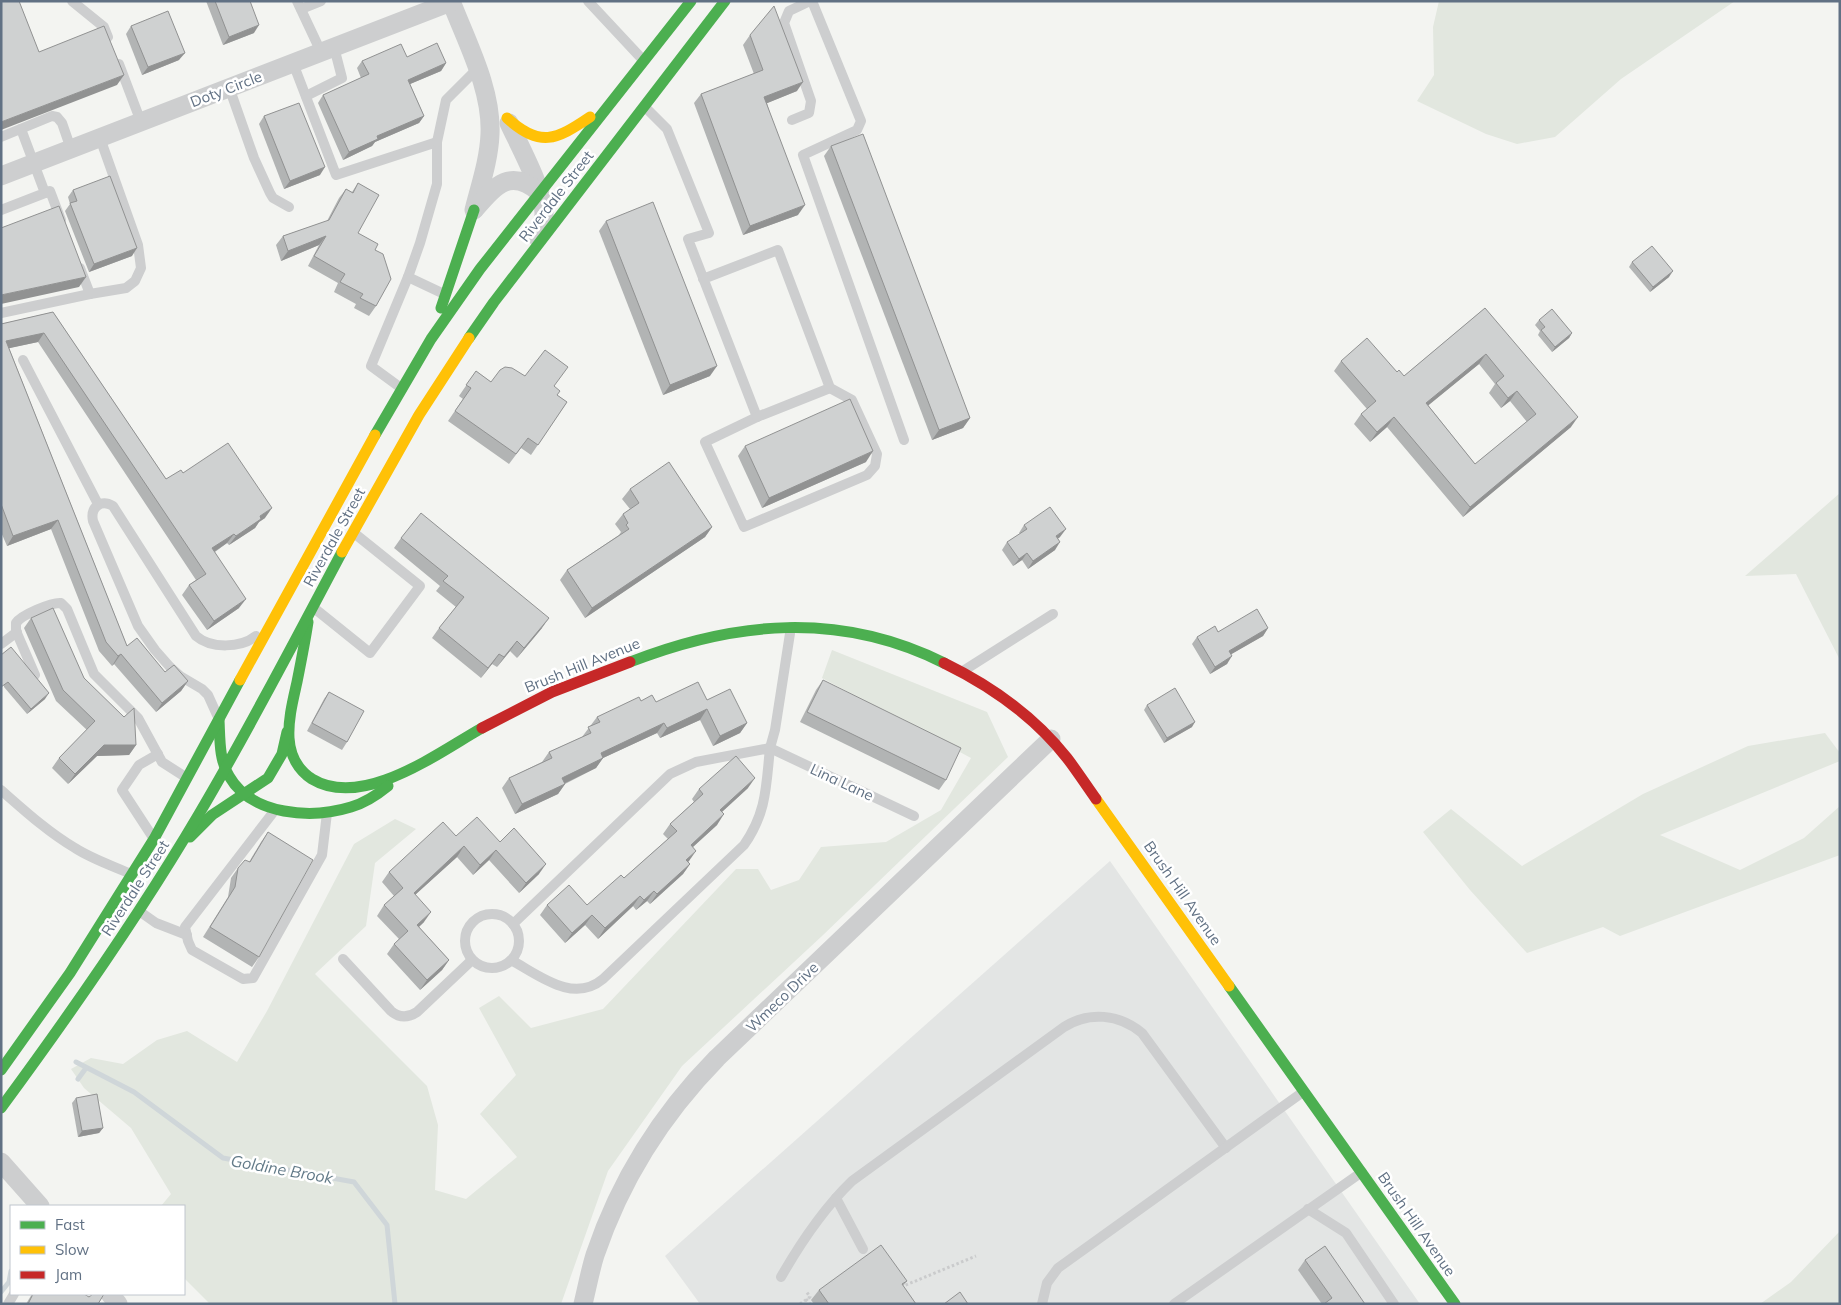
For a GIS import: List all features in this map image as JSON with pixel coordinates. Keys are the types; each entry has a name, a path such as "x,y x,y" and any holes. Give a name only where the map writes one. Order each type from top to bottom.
{"main road":[{"name":"Riverdale Street","path":"1,1070 70,973 154,839 401,388 430,339 457,300 539,192 691,1"},
{"name":"Riverdale Street","path":"1,1108 80,999 171,860 225,769 420,412 445,373 490,307 725,1"},
{"path":"507,118 518,130 526,134 542,138 554,137 568,132 590,118 619,91"},
{"path":"430,339 474,210"},
{"path":"171,860 200,826 225,806 268,778 274,770 282,754 311,611"},
{"name":"Brush Hill Avenue","path":"303,773 320,784 340,788 365,785 399,775 533,700 686,642 744,630 792,626 867,634 908,647 961,671 997,693 1051,738 1122,833 1455,1304"},
{"path":"290,719 289,741 292,754 297,766 303,773 307,789"},
{"name":"Brush Hill Avenue","path":"219,720 219,750 225,769 233,783 254,802 276,808 313,809 327,813 356,805 372,798 385,789 399,775"}],"street":[{"name":"Doty Circle","path":"1,176 451,1"},
{"path":"451,1 488,104 489,145 474,210"},
{"path":"477,69 507,118 539,192 544,213 531,253"},
{"path":"474,210 490,193 509,180 526,182 539,192"},
{"name":"Wmeco Drive","path":"583,1304 595,1257 608,1220 625,1184 644,1150 690,1087 717,1058 1051,738"},
{"path":"1,1162 39,1205"}],"lane":[{"path":"72,1 104,27 141,122"},
{"path":"306,96 342,78 299,5 321,1"},
{"path":"588,1 644,60"},
{"path":"792,120 809,113 811,101 784,23 789,11 811,1 861,121 857,130 803,155 904,440"},
{"path":"293,63 336,176 437,142"},
{"path":"401,388 371,366 408,277 437,184 437,142 446,100 477,69"},
{"path":"229,88 254,158 270,193 273,198 289,207"},
{"path":"644,106 667,129 709,233 688,240 757,417"},
{"path":"1,137 52,116 58,117 71,149"},
{"path":"21,129 45,192"},
{"path":"1,313 126,288 135,281 141,268 138,245 100,138"},
{"path":"1,210 50,191 67,234"},
{"path":"703,279 778,250 830,388 852,400 877,454 875,466 867,475 744,527 705,442 757,417 830,388"},
{"path":"77,260 90,294"},
{"path":"408,277 457,300"},
{"path":"23,360 98,504"},
{"path":"219,720 208,695 170,668 154,650 135,620 93,521 92,511 98,504 108,503 115,509 196,636 202,642 223,645 243,643 253,639 271,625"},
{"path":"311,611 370,653 420,586 353,532"},
{"path":"35,675 16,632 16,623 22,617 56,602 67,609 94,674 138,718 164,764 188,778"},
{"path":"961,671 1053,614"},
{"path":"511,960 559,986 572,990 586,989 604,979 744,845 752,834 762,813 770,748 775,730 792,626"},
{"path":"1,644 16,632"},
{"path":"513,924 670,774 696,762 770,748"},
{"name":"Lina Lane","path":"770,748 914,816"},
{"path":"154,839 122,790 139,765 158,754"},
{"path":"1,790 48,831 63,841 132,875"},
{"path":"276,808 185,926 186,935 192,950 242,979 253,978 322,855 327,813"},
{"path":"138,911 156,923 186,935"},
{"path":"492,914 506,918 513,924 519,938 518,946 511,960 498,968 483,966 472,960 466,948 465,940 470,925 482,916 492,914"},
{"path":"343,959 391,1011 406,1017 417,1012 472,960"},
{"path":"781,1277 809,1232 852,1181 1064,1027 1088,1017 1114,1018 1129,1024 1142,1033 1226,1148"},
{"path":"1042,1304 1047,1284 1058,1268 1304,1092"},
{"path":"1174,1304 1362,1172"},
{"path":"836,1198 863,1249"},
{"path":"1308,1209 1346,1233 1394,1304"}],"path":[{"path":"898,1288 976,1256"},
{"path":"898,1280 903,1286"},
{"path":"800,1304 810,1297 806,1290"},
{"path":"806,1299 810,1304"}],"shaded area":[{"path":"1439,1 1735,1 1621,79 1555,137 1517,144 1486,134 1417,101 1434,75 1433,27"},
{"path":"1840,493 1840,660 1796,574 1745,576"},
{"path":"832,650 987,712 1008,757 822,936 682,1066 608,1171 561,1304 210,1304 185,1279 185,1205 162,1205 171,1194 131,1128 84,1088 71,1069 91,1058 123,1064 157,1040 187,1031 237,1062 267,1011 354,844 395,819 416,829 375,863 366,926 315,974 427,1086 438,1125 435,1190 466,1199 517,1157 480,1114 516,1075 479,1008 499,996 531,1028 603,1009 736,869 758,869 771,890 799,880 821,847 886,842 941,810 971,758 822,678"},
{"path":"1825,733 1840,753 1840,761 1660,835 1740,870 1804,838 1840,806 1840,855 1620,936 1603,927 1527,953 1470,890 1423,832 1451,809 1522,866 1643,794 1748,746"},
{"path":"1110,861 1420,1304 700,1304 665,1256"},
{"path":"1840,1231 1840,1304 1760,1304 1791,1282"}],"building":[{"path":"1,1 19,1 39,52 104,26 124,75 1,122"},
{"path":"215,1 250,1 259,25 229,37"},
{"path":"774,6 803,82 764,97 805,205 750,226 701,94 763,70 750,35"},
{"path":"168,11 185,53 148,67 131,26"},
{"path":"437,43 446,63 408,80 424,116 377,136 378,139 349,152 323,95 369,74 362,61 401,44 407,57"},
{"path":"299,103 325,167 290,181 264,116"},
{"path":"863,134 970,418 939,430 831,146"},
{"path":"110,176 137,248 94,264 70,203 77,201 73,190"},
{"path":"358,183 379,195 358,233 378,244 375,250 383,254 391,279 376,306 360,298 363,294 340,282 345,274 314,256 326,236 288,251 283,236 329,220 346,189 353,193"},
{"path":"653,202 717,366 670,385 606,221"},
{"path":"59,206 86,277 1,295 1,228"},
{"path":"1652,246 1673,271 1653,287 1632,262"},
{"path":"1485,308 1578,417 1470,507 1394,417 1377,432 1361,414 1376,401 1341,361 1367,338 1397,372 1399,370 1404,376","holes":["1486,354 1504,376 1496,383 1508,398 1517,391 1536,414 1475,464 1426,403"]},
{"path":"1552,309 1572,333 1555,347 1541,330 1545,327 1539,320"},
{"path":"53,312 166,479 181,470 183,473 228,443 272,508 260,516 261,519 236,536 234,534 212,548 246,599 214,621 189,585 206,574 44,333 6,341 127,646 137,638 165,672 174,665 188,681 162,703 121,654 118,656 106,642 58,520 13,536 1,504 1,324"},
{"path":"545,350 568,367 554,386 560,391 557,395 567,402 538,445 528,438 516,454 455,411 471,388 466,385 476,371 491,382 500,370 505,367 512,368 525,376"},
{"path":"850,399 873,451 769,498 745,446"},
{"path":"669,462 712,527 592,608 567,570 629,529 623,514 639,503 630,489"},
{"path":"1050,507 1066,529 1056,536 1060,542 1033,561 1027,553 1019,559 1007,542 1027,529 1024,525"},
{"path":"421,513 549,618 524,648 517,641 504,657 499,654 488,668 439,628 464,597 443,581 448,576 401,538"},
{"path":"53,608 84,678 124,717 134,708 136,745 104,745 75,774 59,758 95,721 63,690 31,618"},
{"path":"1257,609 1268,628 1229,651 1232,656 1215,667 1197,637 1215,626 1218,632"},
{"path":"11,647 49,693 31,709 8,682 1,687 1,655"},
{"path":"823,680 961,748 946,780 807,712"},
{"path":"698,682 707,700 730,689 747,723 720,736 707,709 667,728 664,723 601,753 603,758 562,778 565,784 522,804 509,778 552,758 549,752 591,733 588,727 600,722 597,717 639,697 641,701 652,695 656,702"},
{"path":"1175,688 1195,722 1167,738 1147,705"},
{"path":"329,692 364,711 347,742 312,723"},
{"path":"736,756 755,778 720,810 724,814 691,845 696,851 686,860 690,864 657,894 654,891 644,900 640,896 605,928 592,915 572,933 547,905 569,885 587,905 621,875 624,878 677,831 670,824 703,794 699,789"},
{"path":"477,817 500,842 514,828 546,864 526,883 496,850 480,865 464,846 414,893 431,912 417,925 449,960 427,980 394,944 408,931 384,905 403,888 389,872 443,822 456,836"},
{"path":"268,832 313,860 259,957 210,927 235,887 238,868 245,860 250,862"},
{"path":"97,1094 103,1128 82,1131 76,1098"},
{"path":"881,1245 907,1281 902,1284 916,1304 829,1304 819,1290"},
{"path":"1325,1246 1365,1304 1324,1304 1332,1298 1305,1260"},
{"path":"960,1292 968,1304 944,1304"},
{"path":"32,1295 86,1295 89,1297 92,1295 103,1295 98,1304 28,1304"}],"waterway":[{"name":"Goldine Brook","path":"76,1062 134,1092 223,1158 354,1182 387,1225 395,1304"},
{"path":"78,1079 86,1068"},
{"path":"1,1292 9,1282 10,1276"}],"traffic: fast":[{"path":"375,435 431,339 480,269 691,1"},
{"path":"469,338 494,302 725,1"},
{"path":"441,308 474,210"},
{"path":"1,1108 104,964 153,890 236,749 342,552"},
{"path":"308,622 291,710 289,738 291,750 296,761 312,779 332,787 354,787 377,783 423,763 482,728"},
{"path":"630,662 669,648 709,638 748,631 787,628 827,629 866,635 905,646 944,663"},
{"path":"1,1070 70,973 154,839 240,680"},
{"path":"219,720 223,763 229,776 239,789 267,807 301,813 336,811 361,803 375,796 388,786"},
{"path":"190,837 212,815 268,778 282,754 287,732"},
{"path":"1229,986 1455,1304"}],"traffic: slow":[{"path":"507,118 529,134 548,137 567,131 590,117"},
{"path":"342,552 419,415 469,338"},
{"path":"240,680 375,435"},
{"path":"1096,799 1229,986"}],"traffic: jam":[{"path":"482,728 552,692 630,662"},
{"path":"944,663 995,692 1041,729 1067,758 1096,799"}]}
